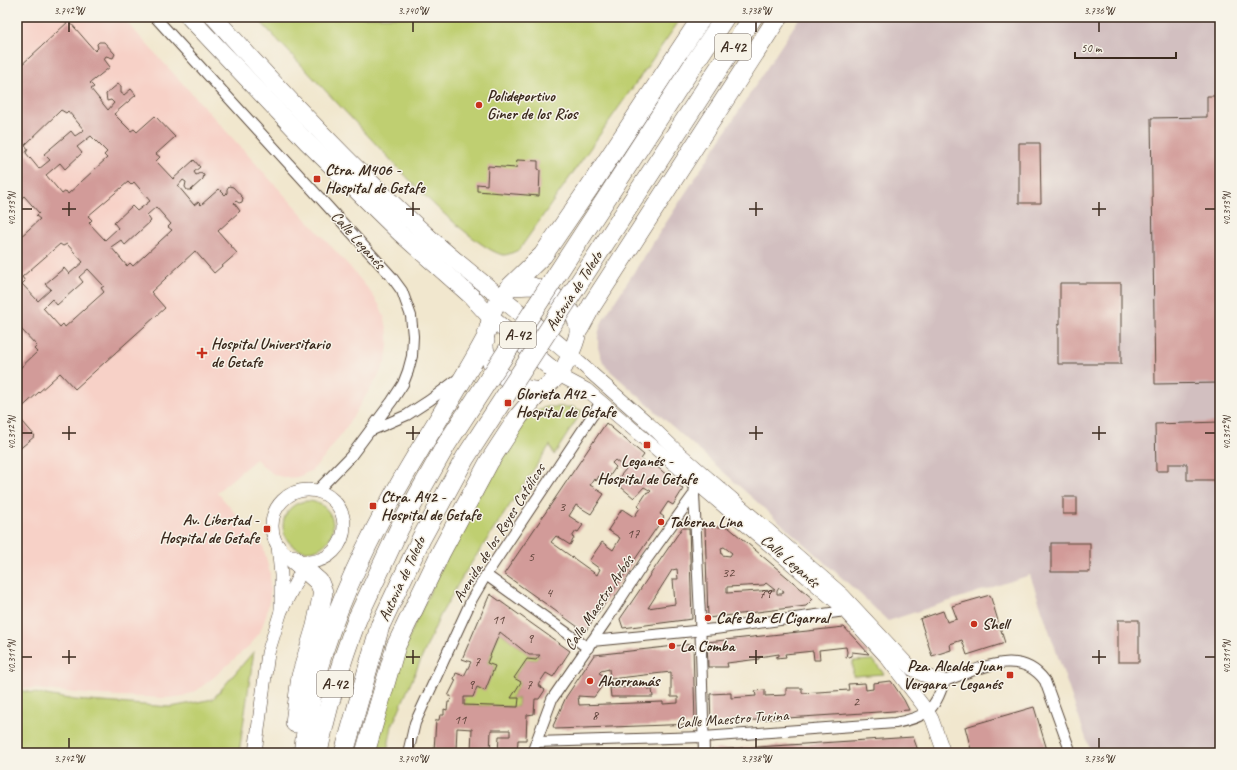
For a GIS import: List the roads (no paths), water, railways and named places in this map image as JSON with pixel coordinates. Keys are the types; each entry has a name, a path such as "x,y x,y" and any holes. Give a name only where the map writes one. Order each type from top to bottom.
{"highway":[{"name":"Calle Leganés","path":"214,17 272,81 366,177 441,248 505,292 571,355"},
{"path":"303,753 309,710 317,674 330,631 361,559 383,513 485,340 491,318 505,292 543,255 702,17"},
{"name":"Autovía de Toledo","path":"318,753 332,692 344,653 358,617 400,527 446,445 725,17"},
{"name":"Autovía de Toledo","path":"344,753 380,626 420,539 466,458 753,17"},
{"path":"365,753 396,646 441,552 489,462 519,416 540,391 559,375 571,355 579,329 592,305 778,17"},
{"name":"Calle Leganés","path":"190,19 307,142 400,233 471,296 491,318 559,375"},
{"path":"505,292 533,286 551,294 561,301 570,311 575,318 579,329"},
{"path":"485,340 486,352 494,366 504,376 526,389 540,391"},
{"path":"293,753 294,729 302,676 316,626 323,592 319,582 300,563"}],"street":[{"name":"Calle Leganés","path":"156,17 391,276 402,291 411,316 413,336 412,356 402,384 351,456 317,491"},
{"name":"Calle Leganés","path":"571,355 649,424 677,451 844,596 912,669 923,676 944,681"},
{"name":"Calle Leganés","path":"559,375 583,387 601,401 845,611 887,657 928,712 944,753"},
{"path":"369,431 407,415 430,400 457,378 464,376"},
{"name":"Avenida de los Reyes Católicos","path":"408,753 415,723 472,599 486,575 601,401"},
{"path":"688,476 689,481 695,487 694,494 701,630 704,753"},
{"path":"307,490 317,491 329,497 338,507 344,520 344,530 340,544 330,555 317,561 300,563 286,554 278,546 274,538 272,524 274,515 278,506 284,499 292,494 307,490"},
{"name":"Calle Maestro Arbós","path":"532,753 552,700 648,557 694,494"},
{"path":"255,753 268,653 280,611 281,575 278,546"},
{"path":"280,611 288,600 300,563"},
{"path":"486,575 590,645 845,611"},
{"path":"928,712 941,693 944,681 987,666 1003,662 1018,662 1037,672 1045,681 1072,753"},
{"name":"Calle Maestro Turina","path":"536,742 703,737 895,723 916,718 928,712"}],"place":[{"name":"Polideportivo Giner de los Ríos","path":"479,105"},
{"name":"Ctra. M406 - Hospital de Getafe","path":"317,179"},
{"name":"Hospital Universitario de Getafe","path":"202,353"},
{"name":"Glorieta A42 - Hospital de Getafe","path":"508,403"},
{"name":"Leganés - Hospital de Getafe","path":"647,445"},
{"name":"Ctra. A42 - Hospital de Getafe","path":"373,506"},
{"name":"Taberna Lina","path":"661,522"},
{"name":"Av. Libertad - Hospital de Getafe","path":"267,529"},
{"name":"Cafe Bar El Cigarral","path":"708,618"},
{"name":"Shell","path":"974,624"},
{"name":"La Comba","path":"672,646"},
{"name":"Pza. Alcalde Juan Vergara - Leganés","path":"1010,675"},
{"name":"Ahorramás","path":"590,681"}]}
